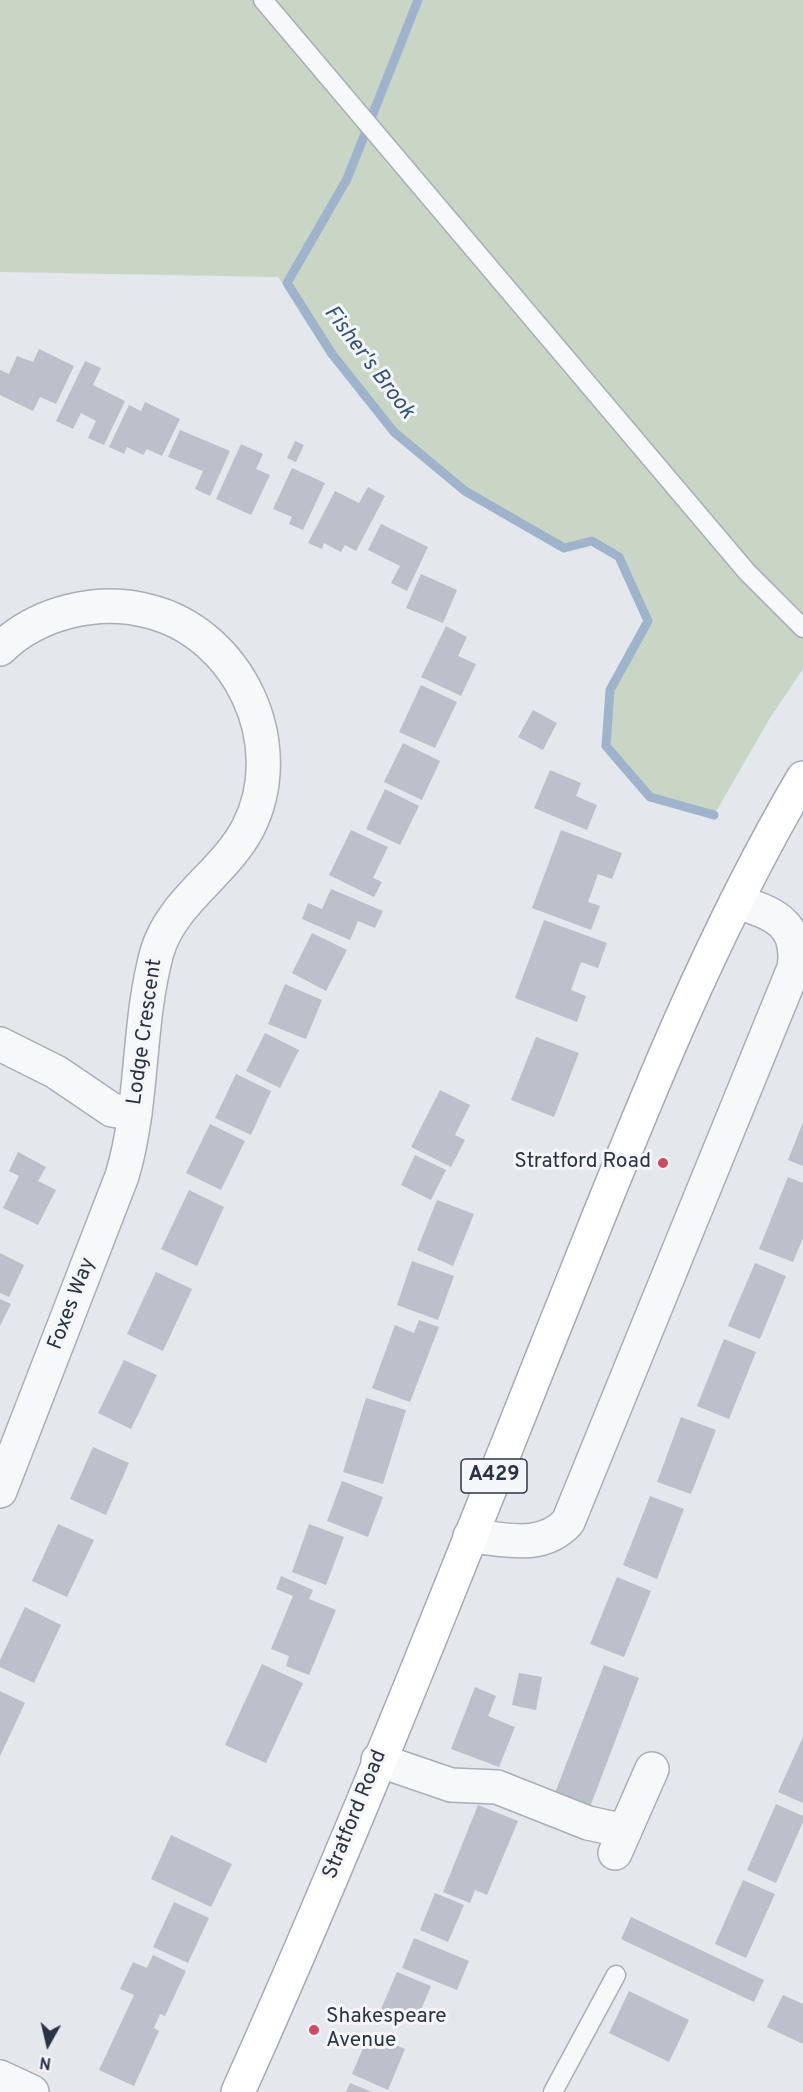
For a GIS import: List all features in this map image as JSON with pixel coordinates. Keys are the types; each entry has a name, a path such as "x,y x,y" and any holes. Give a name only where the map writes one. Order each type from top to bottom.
{"main road":[{"name":"Stratford Road","path":"238,2092 294,1966 645,1101 736,902 803,778"}],"street":[{"name":"Lodge Crescent","path":"0,649 39,623 71,609 115,606 148,610 176,620 217,651 248,689 256,709 262,758 256,807 248,828 231,852 177,913 166,930 158,950 150,983 135,1114 112,1110 56,1072 0,1044"},
{"path":"470,1536 514,1541 542,1540 556,1534 568,1522 794,968 795,946 790,932 779,919 762,909 736,902"},
{"name":"Foxes Way","path":"0,1491 122,1176 131,1146 135,1114"},
{"path":"378,1761 451,1785 497,1787 588,1823 620,1842 652,1769"},
{"path":"0,2077 32,2092"}],"lane":[{"path":"263,0 747,572 803,628"},
{"path":"554,2092 616,1975"}],"green space":[{"path":"0,0 803,0 803,669 770,718 714,815 650,797 606,746 610,690 648,621 619,557 592,541 564,548 473,499 394,432 332,354 278,277 0,272"}],"building":[{"path":"39,349 74,366 56,404 40,397 33,411 0,395 0,370 9,374 17,356 33,362"},
{"path":"85,361 101,368 93,385 125,401 104,445 88,438 96,421 81,413 73,429 56,421"},
{"path":"145,402 180,419 162,456 147,449 143,455 127,447 124,454 109,447 129,405 141,411"},
{"path":"180,430 230,451 210,496 195,489 203,471 168,457"},
{"path":"295,441 304,445 296,462 287,458"},
{"path":"241,444 263,454 256,469 270,475 251,515 216,499"},
{"path":"292,468 325,483 303,530 289,524 292,517 273,509"},
{"path":"368,487 385,496 356,551 345,545 341,552 324,543 322,549 308,543 335,491 359,503"},
{"path":"381,524 428,547 407,591 391,583 400,566 368,550"},
{"path":"421,574 457,590 443,623 406,608"},
{"path":"446,626 467,637 458,656 476,664 461,696 421,677"},
{"path":"421,685 457,702 435,748 399,732"},
{"path":"533,710 557,723 543,750 518,737"},
{"path":"403,743 440,761 422,800 384,782"},
{"path":"550,770 581,783 576,796 597,805 587,830 534,808"},
{"path":"385,789 419,806 400,845 366,829"},
{"path":"351,830 388,847 373,878 382,882 374,897 329,875"},
{"path":"561,830 622,853 612,879 598,874 588,902 600,906 591,930 532,908"},
{"path":"331,889 383,911 375,928 358,921 350,940 302,919 308,903 322,909"},
{"path":"544,920 607,943 598,968 581,962 571,990 586,996 577,1022 515,998"},
{"path":"312,933 347,950 326,991 292,973"},
{"path":"285,984 322,1000 306,1039 268,1024"},
{"path":"265,1033 299,1050 280,1088 246,1071"},
{"path":"536,1037 579,1053 554,1117 511,1100"},
{"path":"236,1074 271,1091 251,1135 215,1118"},
{"path":"440,1090 470,1105 455,1135 465,1140 451,1167 411,1147"},
{"path":"803,1122 803,1166 788,1160"},
{"path":"210,1124 245,1141 221,1190 186,1173"},
{"path":"18,1152 46,1167 38,1181 56,1190 38,1225 3,1208 19,1176 9,1171"},
{"path":"415,1155 446,1170 431,1200 401,1185"},
{"path":"788,1177 803,1183 803,1238 793,1262 759,1249"},
{"path":"189,1190 224,1207 197,1266 161,1249"},
{"path":"437,1200 474,1214 453,1266 417,1250"},
{"path":"0,1253 24,1265 9,1297 0,1293"},
{"path":"412,1261 454,1276 438,1320 397,1305"},
{"path":"755,1263 786,1276 760,1339 728,1326"},
{"path":"156,1272 192,1289 163,1351 127,1334"},
{"path":"0,1299 11,1304 0,1326"},
{"path":"419,1320 439,1327 410,1402 372,1388 395,1325 414,1333"},
{"path":"724,1339 756,1352 729,1419 697,1406"},
{"path":"124,1360 157,1375 131,1429 98,1413"},
{"path":"366,1398 406,1410 383,1484 343,1472"},
{"path":"681,1417 716,1430 691,1494 657,1482"},
{"path":"93,1447 129,1463 106,1515 70,1499"},
{"path":"342,1481 383,1497 368,1537 327,1521"},
{"path":"650,1496 684,1509 657,1579 623,1565"},
{"path":"58,1524 94,1540 67,1597 32,1581"},
{"path":"309,1524 344,1537 326,1585 292,1572"},
{"path":"281,1576 313,1590 309,1599 336,1610 309,1675 286,1666 289,1656 271,1649 293,1596 276,1589"},
{"path":"617,1577 651,1591 624,1657 590,1644"},
{"path":"25,1607 61,1625 34,1683 0,1667 0,1660"},
{"path":"262,1664 303,1683 266,1763 225,1745"},
{"path":"604,1665 639,1678 590,1807 555,1793"},
{"path":"519,1673 542,1677 536,1710 512,1705"},
{"path":"475,1687 496,1696 488,1716 515,1727 499,1767 451,1749"},
{"path":"0,1691 25,1703 0,1756"},
{"path":"803,1737 803,1803 778,1792"},
{"path":"776,1804 803,1816 803,1822 776,1883 747,1870"},
{"path":"478,1805 518,1821 487,1895 475,1890 470,1903 443,1892"},
{"path":"171,1835 232,1864 211,1907 151,1879"},
{"path":"743,1880 775,1894 746,1958 715,1944"},
{"path":"435,1893 464,1905 448,1942 420,1930"},
{"path":"174,1902 209,1918 188,1963 153,1947"},
{"path":"631,1917 764,1980 754,2002 621,1939"},
{"path":"414,1938 469,1961 457,1990 402,1968"},
{"path":"153,1955 186,1971 165,2016 160,2014 154,2028 159,2031 134,2086 99,2070 134,1995 120,1989 133,1962 147,1968"},
{"path":"397,1972 431,1986 415,2024 381,2009"},
{"path":"629,1991 689,2020 669,2062 609,2033"},
{"path":"783,1995 803,2004 803,2044 767,2027"},
{"path":"369,2034 405,2049 388,2090 352,2074"},
{"path":"350,2083 372,2092 346,2092"}],"waterway":[{"name":"Fisher's Brook","path":"418,0 347,179 287,283 332,354 394,432 465,491 564,548 592,541 619,557 648,621 610,690 606,746 650,797 714,815"}],"place":[{"name":"Stratford Road","path":"663,1163"},
{"name":"Shakespeare Avenue","path":"314,2030"}]}
